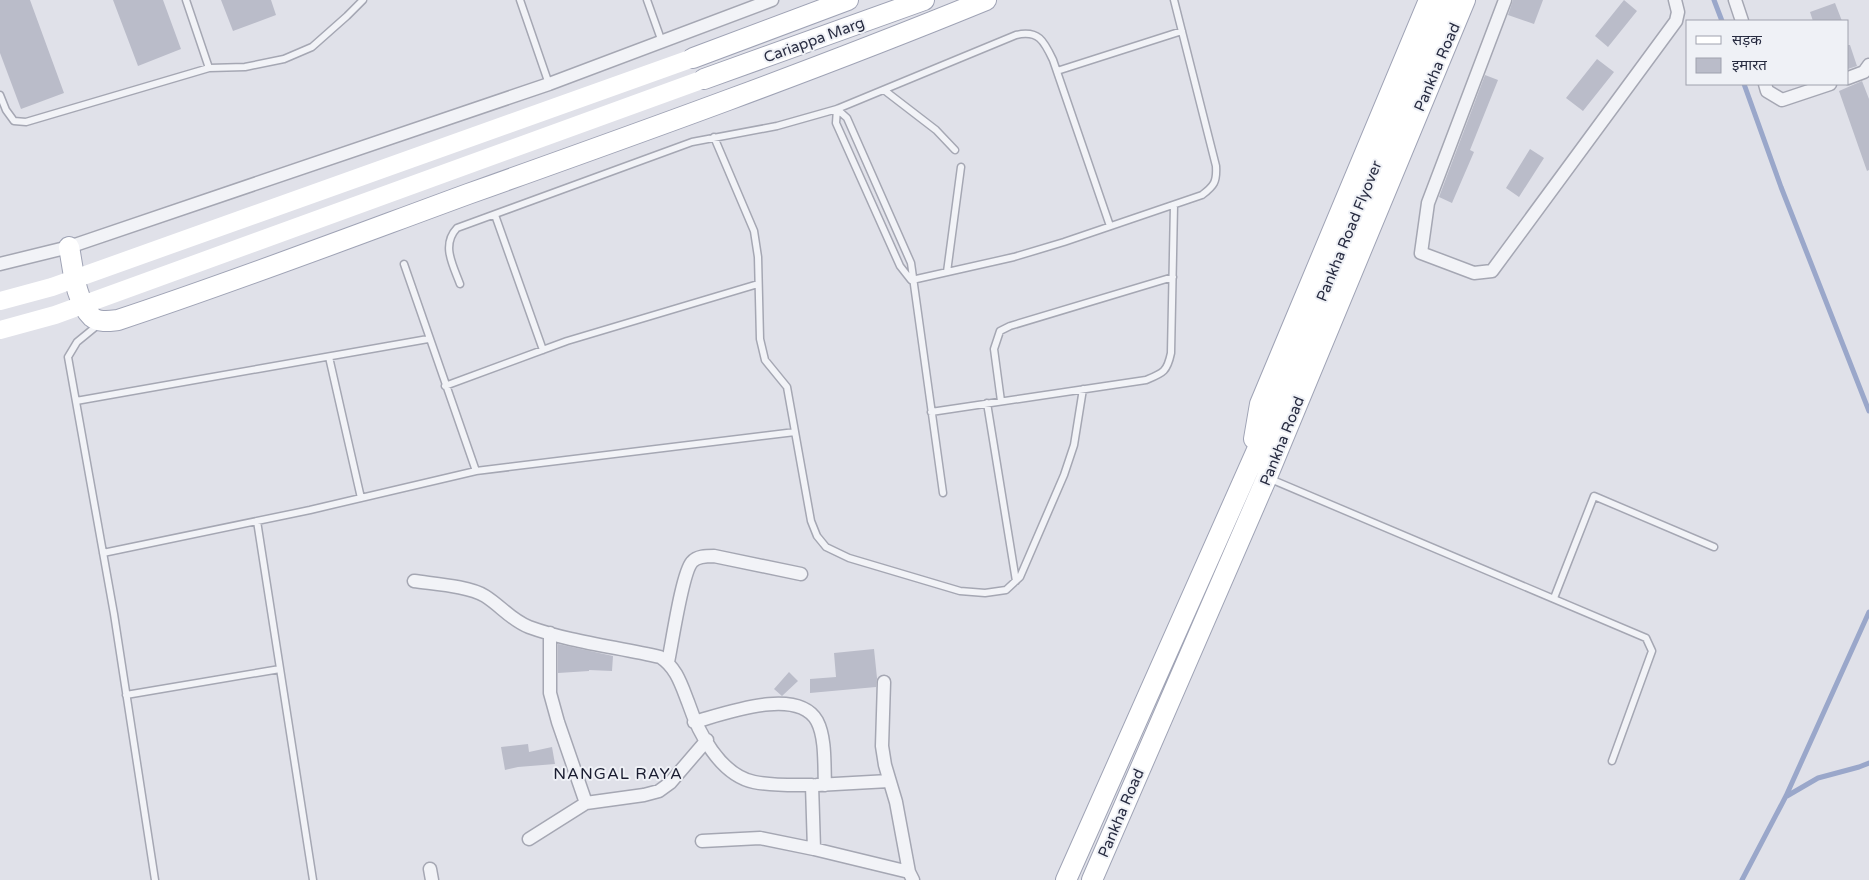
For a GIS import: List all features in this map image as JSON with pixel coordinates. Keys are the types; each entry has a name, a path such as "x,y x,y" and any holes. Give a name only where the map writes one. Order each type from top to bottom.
{"main road":[{"name":"Cariappa Marg","path":"693,58 848,0"},
{"name":"Cariappa Marg","path":"704,79 924,0"},
{"path":"69,247 81,301 92,317 102,321 118,320 241,279 817,66 986,0"},
{"path":"1251,461 1260,404 1429,0"},
{"name":"Pankha Road Flyover","path":"1251,461 1277,405 1445,0"},
{"name":"Pankha Road","path":"1092,880 1267,477 1465,0"},
{"path":"0,301 52,288 693,58"},
{"path":"0,330 55,315 704,79"},
{"name":"Pankha Road","path":"1066,880 1251,461"}],"street":[{"path":"0,264 69,247 549,84 772,0"},
{"path":"1506,0 1428,203 1421,253 1474,274 1492,271 1676,21 1678,12 1675,0"},
{"path":"1734,0 1742,20"},
{"path":"1849,78 1864,72 1869,65"},
{"path":"1764,85 1767,91 1782,100 1827,85"},
{"path":"668,662 686,576 692,562 701,556 714,556 801,574"},
{"path":"414,581 476,592 485,596 506,615 528,626 550,633 660,657 668,662 682,687 694,722 719,759 737,775 752,782 780,786 890,781"},
{"path":"550,633 550,693 586,803"},
{"path":"702,841 760,838 814,850 911,876 880,732 884,682"},
{"path":"694,722 760,704 794,705 808,711 817,722 822,743 814,850"},
{"path":"529,840 586,803 644,795 659,791 670,783 706,740"}],"lane":[{"path":"186,0 209,68"},
{"path":"0,95 6,110 14,121 26,122 209,68 246,67 284,59 312,46 348,16 363,0"},
{"path":"520,0 549,84"},
{"path":"647,0 662,42"},
{"path":"912,280 1014,257 1202,195 1214,186 1217,179 1216,166 1174,0"},
{"path":"1057,71 1182,31"},
{"path":"460,284 448,246 450,235 457,228 692,142 776,126 837,109 1016,35 1028,32 1039,37 1046,44 1110,226"},
{"path":"884,90 936,130 955,150"},
{"path":"837,109 836,123 900,266 912,280"},
{"path":"837,109 847,118 911,263 943,494"},
{"path":"714,137 754,232 758,257 760,339 764,360 787,387 811,520 817,536 826,547 849,558 960,591 985,593 1006,590 1020,577 1064,475 1074,445 1083,389"},
{"path":"947,272 961,166"},
{"path":"931,412 1146,380 1161,373 1168,366 1171,353 1174,204"},
{"path":"495,215 543,350"},
{"path":"404,264 428,339 476,471"},
{"path":"1002,401 994,349 1000,331 1010,326 1173,277"},
{"path":"445,386 543,350 639,318 758,284"},
{"path":"102,321 84,335 70,351 68,357 103,553 155,880"},
{"path":"76,401 428,339"},
{"path":"329,357 362,498"},
{"path":"987,403 1016,581"},
{"path":"103,553 362,498 476,471 795,432"},
{"path":"1267,477 1646,638 1652,651 1612,761"},
{"path":"1554,598 1594,496 1714,547"},
{"path":"257,521 313,880"},
{"path":"126,695 280,669"}],"building":[{"path":"0,0 30,0 64,93 21,109 0,53"},
{"path":"113,0 163,0 181,49 138,66"},
{"path":"221,0 271,0 276,15 233,31"},
{"path":"1513,0 1543,0 1534,24 1508,15"},
{"path":"1624,0 1637,11 1608,47 1595,36"},
{"path":"1835,3 1842,20 1813,20 1810,12"},
{"path":"1849,45 1850,45 1857,66 1849,69"},
{"path":"1597,59 1614,72 1583,111 1566,98"},
{"path":"1485,75 1498,80 1470,150 1474,152 1452,203 1439,197"},
{"path":"1862,81 1869,99 1869,170 1867,171 1839,91"},
{"path":"1530,149 1544,158 1519,197 1506,188"},
{"path":"558,644 613,656 612,671 589,670 558,673"},
{"path":"874,649 876,687 810,693 810,679 836,677 834,653"},
{"path":"789,672 798,681 782,696 774,689"},
{"path":"528,744 529,752 552,747 555,764 505,770 501,747"}],"waterway":[{"path":"1714,0 1722,20"},
{"path":"1744,85 1781,187 1869,411"},
{"path":"1742,880 1786,796 1869,612"},
{"path":"1787,796 1818,778 1869,763"}],"district":[{"name":"NANGAL RAYA","path":"618,773"}]}
